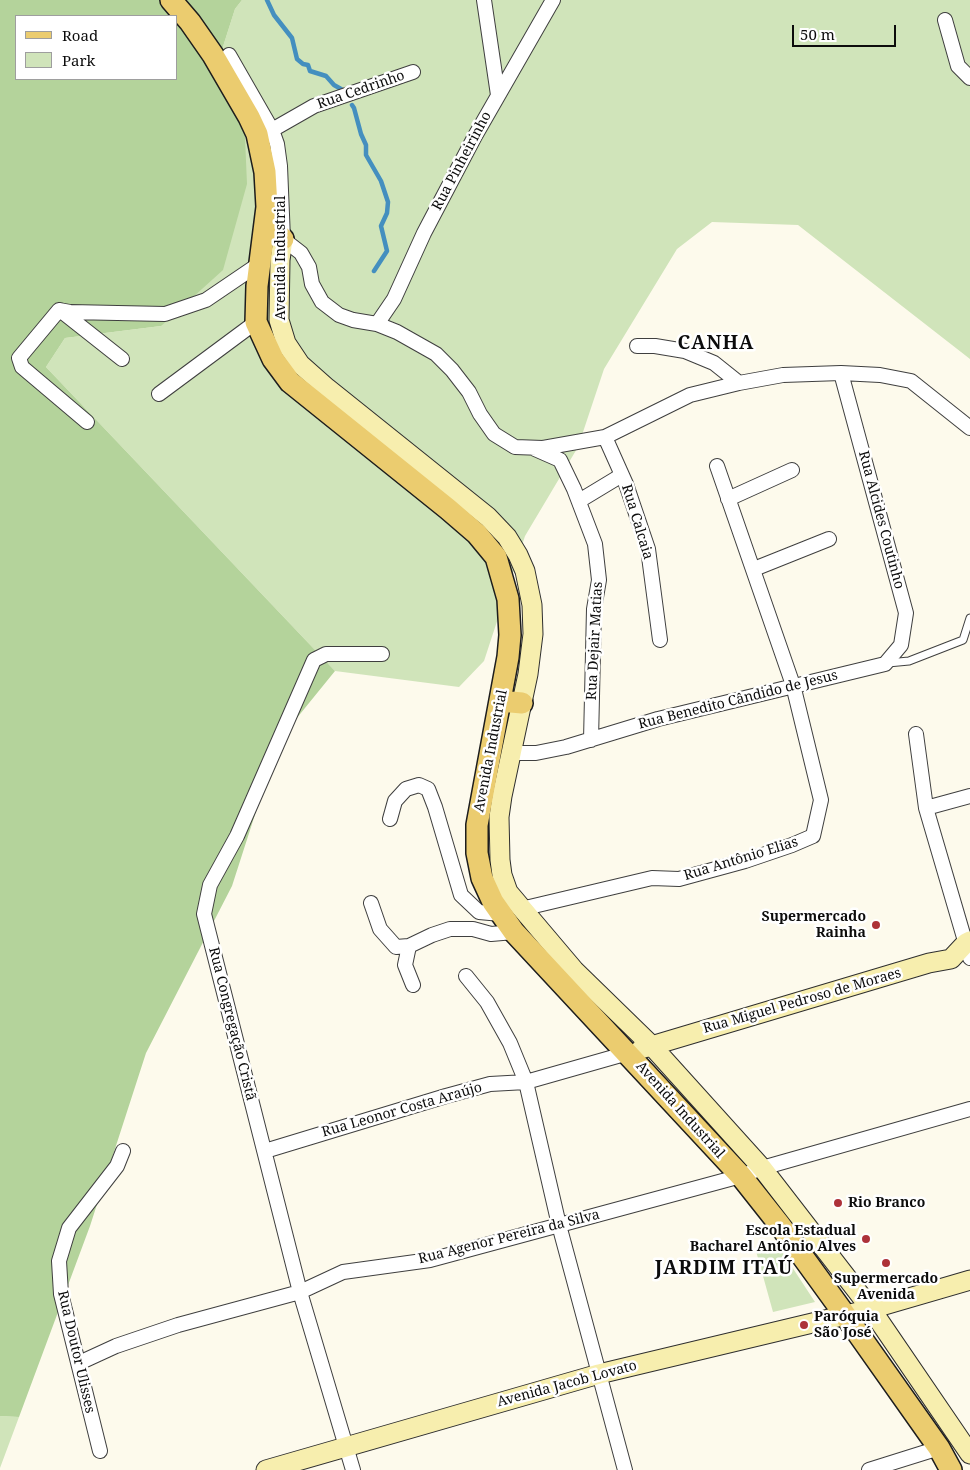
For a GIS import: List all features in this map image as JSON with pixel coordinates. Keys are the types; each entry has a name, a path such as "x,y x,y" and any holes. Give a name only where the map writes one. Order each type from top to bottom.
{"main road":[{"name":"Avenida Industrial","path":"171,0 190,22 264,130 267,207 274,234 259,264 256,322 273,359 290,382 448,509 477,534 496,556 508,599 510,626 508,657 477,826 477,853 482,878 493,902 511,911 514,932 741,1176 779,1224 845,1315 939,1448 951,1470"},
{"path":"500,701 522,702"}],"street":[{"path":"484,0 498,95"},
{"name":"Rua Pinheirinho","path":"377,324 394,300 424,233 475,136 553,0"},
{"path":"945,20 958,66 970,78"},
{"name":"Avenida Industrial","path":"228,56 264,130"},
{"name":"Rua Cedrinho","path":"264,130 314,106 413,72"},
{"name":"Avenida Industrial","path":"274,234 280,260 279,320 286,343 300,364 327,388 488,517 507,537 525,571 532,605 533,634 522,702 499,817 500,860 511,911 651,1045 762,1168 871,1309 969,1451"},
{"path":"274,234 301,253 309,267 312,284 322,302 339,314 353,320 377,324 398,332 436,354 452,370 469,392 480,414 494,434 515,447 543,448 605,437 690,395 739,382 783,375 841,373 880,375 911,381 970,428"},
{"path":"59,310 70,312 165,314 206,300 259,264"},
{"path":"59,310 122,359"},
{"path":"59,310 19,358 22,367 87,422"},
{"path":"159,394 256,322"},
{"path":"637,346 655,346 685,351 714,363 739,382"},
{"name":"Rua Alcides Coutinho","path":"841,373 906,613 901,645 885,664"},
{"name":"Rua Calcaia","path":"605,437 622,475 648,549 660,640"},
{"name":"Rua Dejair Matias","path":"532,448 560,460 595,544 599,580 594,609 591,740"},
{"path":"717,466 793,685"},
{"path":"728,499 792,470"},
{"path":"578,501 622,475"},
{"path":"754,569 828,539"},
{"name":"Rua Congregação Cristã","path":"354,1470 300,1292 204,914 210,885 237,836 314,660 326,654 382,654"},
{"name":"Rua Benedito Cândido de Jesus","path":"511,754 536,753 566,747 658,719 885,664"},
{"name":"Rua Antônio Elias","path":"511,911 652,878 679,879 792,845 813,836 822,800 793,685"},
{"path":"916,734 926,808 969,947"},
{"path":"390,819 395,801 406,789 419,785 428,790 435,806 461,895 479,912 511,911"},
{"path":"926,808 970,796"},
{"path":"371,902 380,929 396,947 409,946 450,929 473,929 491,934 514,932"},
{"path":"409,946 405,965 413,985"},
{"name":"Rua Miguel Pedroso de Moraes","path":"628,1054 651,1045 951,958 969,947"},
{"path":"466,976 488,1002 510,1043 526,1082 559,1225 625,1470"},
{"name":"Rua Leonor Costa Araújo","path":"265,1151 490,1084 526,1082 628,1054"},
{"name":"Rua Agenor Pereira da Silva","path":"79,1364 116,1346 178,1325 300,1292 342,1272 430,1260 741,1176 762,1168 970,1110"},
{"name":"Rua Doutor Ulisses","path":"100,1451 61,1294 59,1261 69,1228 117,1166 123,1152"},
{"name":"Avenida Jacob Lovato","path":"266,1470 599,1374 871,1309 970,1280"},
{"path":"869,1470 939,1448"}],"lane":[{"name":"Rua Benedito Cândido de Jesus","path":"885,664 909,661 966,639 970,618"}],"green space":[{"path":"0,0 242,0 235,9 220,56 244,114 247,184 223,270 161,326 65,338 46,367 335,671 279,740 232,886 146,1053 90,1226 19,1417 0,1416"},
{"path":"242,0 970,0 970,359 798,225 712,222 677,249 604,369 578,447 525,536 484,661 459,687 335,671 46,367 65,338 161,326 220,56 235,9"},
{"path":"777,1244 815,1302 773,1312 756,1251"},
{"path":"0,1416 19,1417 0,1468"}],"waterway":[{"path":"267,0 274,15 292,38 297,59 303,64 308,65 310,71 326,76 334,85 341,89"},
{"path":"352,105 366,145 366,155 381,181 388,202 387,213 381,226 387,251 374,271"}],"place":[{"name":"Supermercado Rainha","path":"876,925"},
{"name":"Rio Branco","path":"838,1203"},
{"name":"Escola Estadual Bacharel Antônio Alves","path":"866,1239"},
{"name":"Supermercado Avenida","path":"886,1263"},
{"name":"Paróquia São José","path":"804,1325"}],"district":[{"name":"CANHA","path":"716,344"},
{"name":"JARDIM ITAÚ","path":"724,1269"}]}
